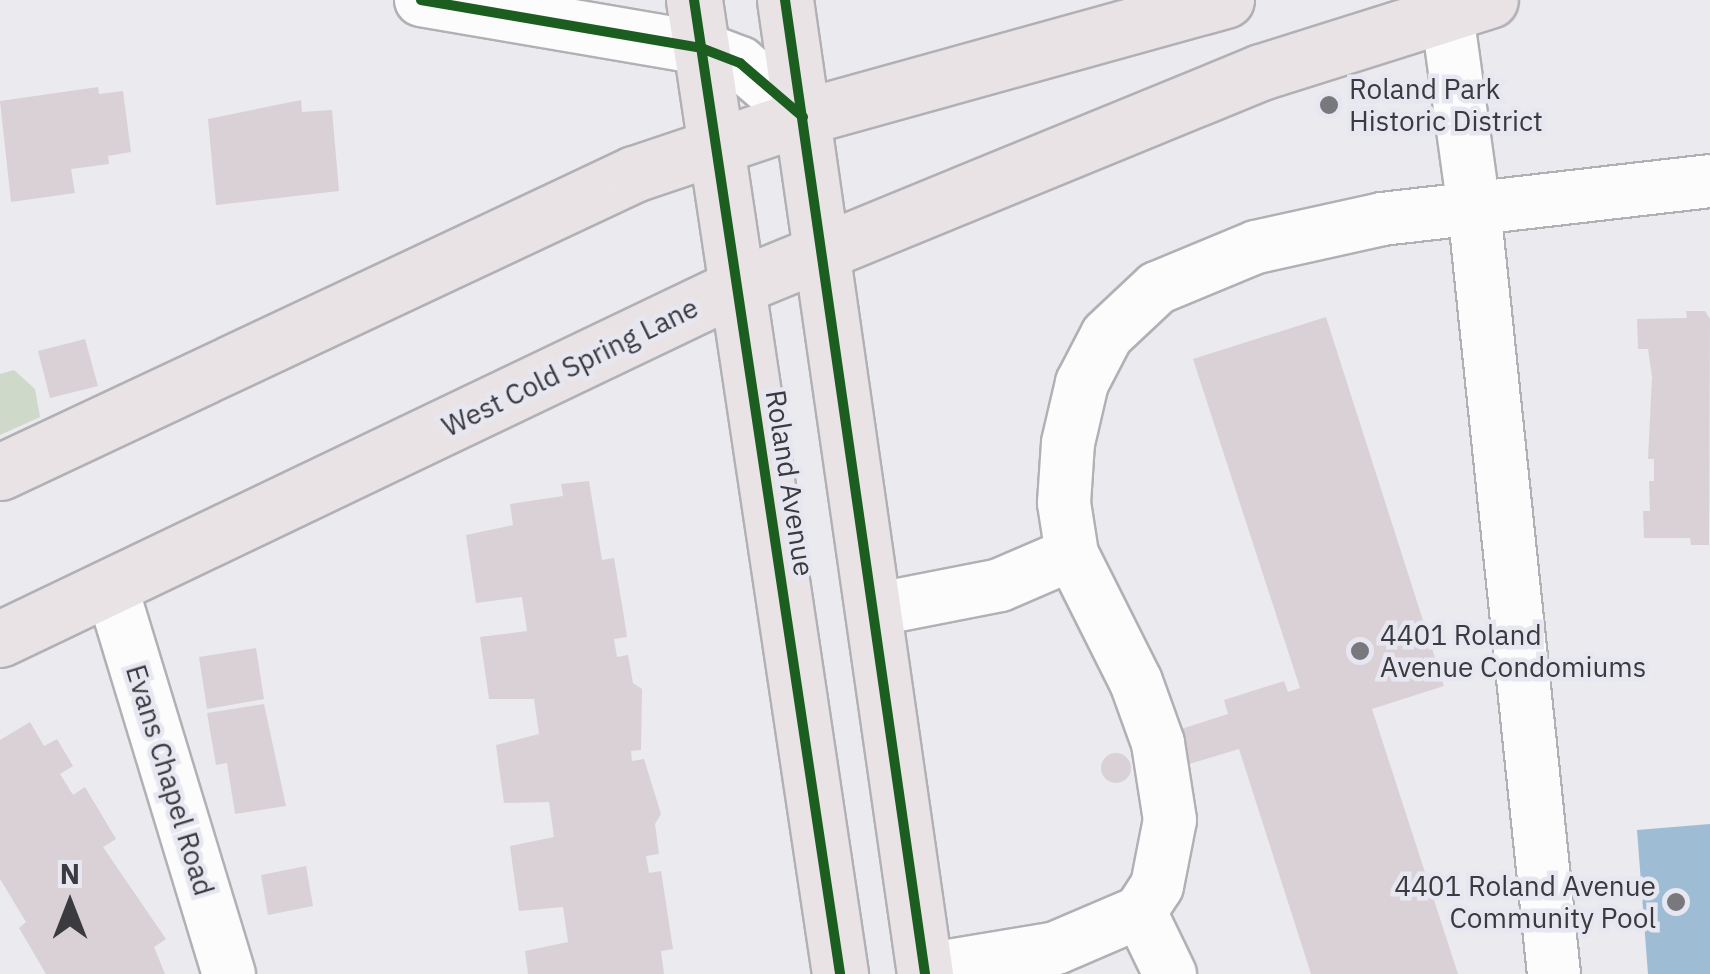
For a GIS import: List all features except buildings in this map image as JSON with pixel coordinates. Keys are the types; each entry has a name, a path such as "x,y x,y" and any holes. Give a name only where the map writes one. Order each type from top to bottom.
{"main road":[{"path":"786,0 925,972"},
{"path":"0,472 634,174 803,118 1226,0"},
{"name":"West Cold Spring Lane","path":"0,639 734,288 1261,72 1469,7"},
{"name":"Roland Avenue","path":"698,24 734,288 840,974"}],"street":[{"path":"421,0 698,24 803,118"},
{"path":"1469,7 1474,208 1554,974"},
{"path":"925,972 1056,948 1140,912 1157,886 1168,844 1168,787 1140,692 1072,554 1064,503 1068,443 1082,383 1107,335 1157,288 1256,247 1382,219 1710,181"},
{"path":"874,610 1000,584 1072,554"},
{"name":"Evans Chapel Road","path":"111,586 230,974"},
{"path":"1140,912 1170,974"}],"green space":[{"path":"14,370 35,389 40,417 0,435 0,374"}],"water":[{"name":"4401 Roland Avenue Community Pool","path":"1710,824 1710,974 1648,974 1637,830"}],"cycle path":[{"path":"421,0 701,48 740,63 803,117"},
{"path":"694,0 840,974"},
{"path":"785,0 925,974"}],"place":[{"name":"Roland Park Historic District","path":"1329,105"},
{"name":"4401 Roland Avenue Condomiums","path":"1360,651"},
{"name":"4401 Roland Avenue Community Pool","path":"1676,902"}]}
